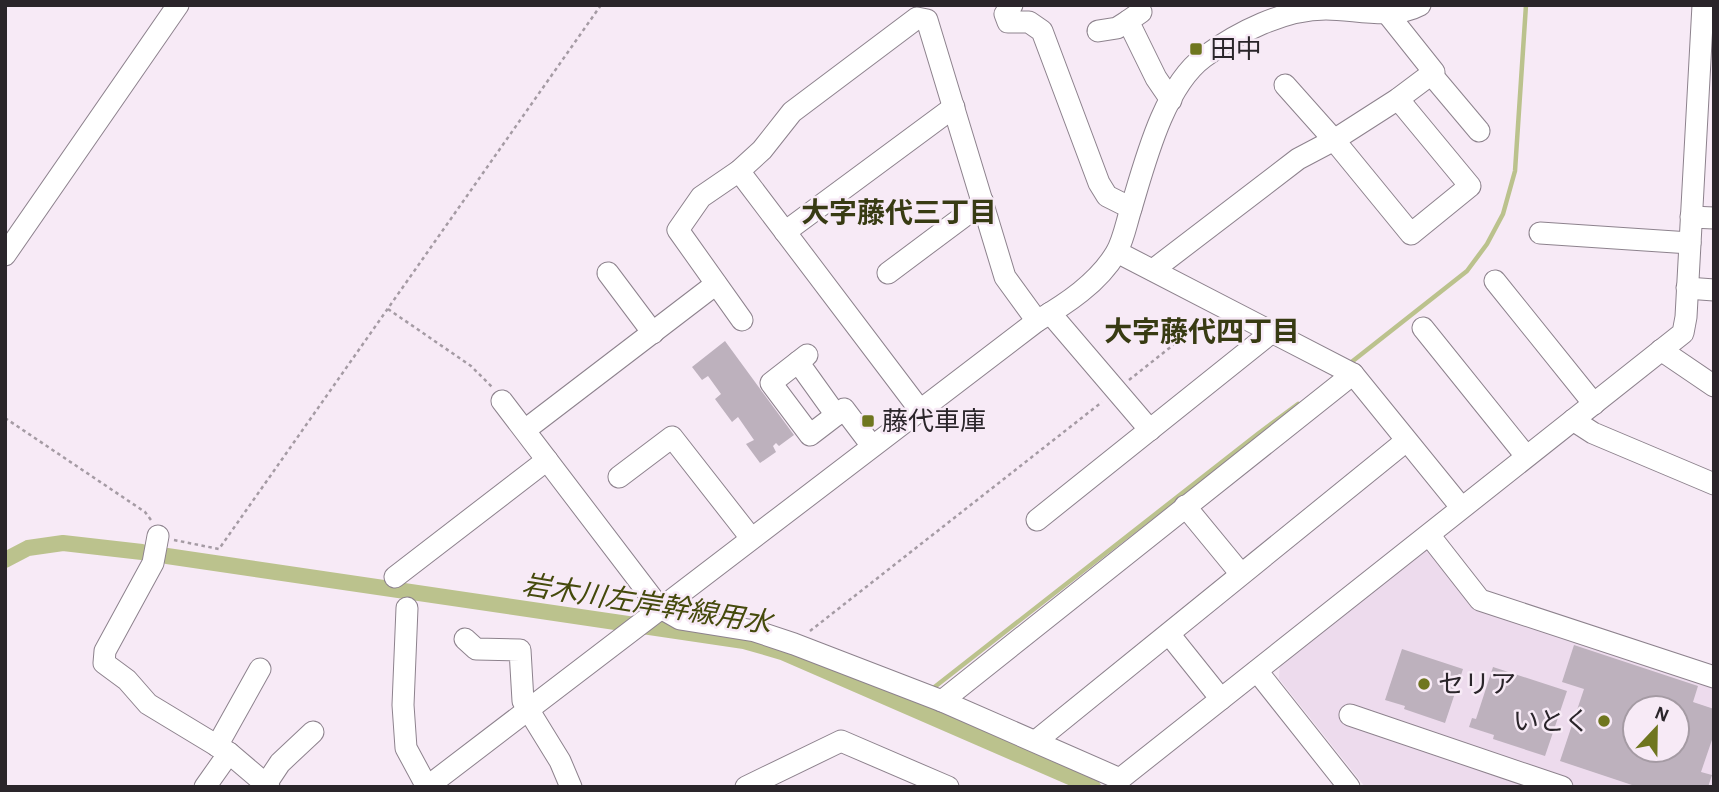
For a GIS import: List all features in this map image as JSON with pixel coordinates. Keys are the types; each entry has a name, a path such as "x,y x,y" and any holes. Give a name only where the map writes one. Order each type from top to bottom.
{"street":[{"path":"5,255 178,5"},
{"path":"1012,5 1005,14 1008,22 1029,22 1042,31 1099,183 1107,196 1131,208"},
{"path":"407,608 402,705 405,748 427,787 872,446 1093,282 1117,251 1151,142 1171,100 1191,69 1204,57 1277,11 1327,9 1387,13 1420,5"},
{"path":"1153,270 1298,159 1334,140 1434,72 1387,13"},
{"path":"643,620 680,619 755,631 794,644 942,701 1120,779 1683,333 1691,217 1705,108 1706,13"},
{"path":"1098,31 1117,27 1134,17 1156,78 1171,100"},
{"path":"742,320 678,230 701,197 739,171 762,150 792,113 917,18 926,20 1005,277 1116,391 1150,430"},
{"path":"1431,74 1479,131"},
{"path":"1285,85 1411,234 1470,186 1398,99"},
{"path":"785,232 954,107"},
{"path":"739,171 920,410"},
{"path":"888,273 983,202"},
{"path":"1691,217 1714,218"},
{"path":"1540,233 1690,243"},
{"path":"1117,251 1345,370 1461,507"},
{"path":"618,278 653,333"},
{"path":"1495,281 1594,404"},
{"path":"525,430 716,285"},
{"path":"1687,288 1714,290"},
{"path":"1423,328 1527,456"},
{"path":"1037,520 1272,332"},
{"path":"1661,350 1712,380"},
{"path":"836,415 802,359 771,383 810,435 844,409 872,446"},
{"path":"942,701 1185,506 1345,370"},
{"path":"502,401 547,460 643,620"},
{"path":"1573,420 1594,433 1714,484"},
{"path":"620,477 672,437 751,538"},
{"path":"1036,741 1405,441"},
{"path":"396,577 547,460"},
{"path":"1185,506 1241,574"},
{"path":"158,536 153,563 105,651 104,663 127,680 148,704 223,750 268,785 280,763 313,732"},
{"path":"1433,540 1479,600 1714,677"},
{"path":"1169,634 1221,699"},
{"path":"465,639 477,649 520,650 523,701 560,761 571,787"},
{"path":"205,787 260,669"},
{"path":"1256,671 1349,787"},
{"path":"1350,715 1562,787"},
{"path":"757,784 841,741 903,778 948,787"}],"path":[{"path":"5,418 145,512 155,525 158,536 219,549 601,5"},
{"path":"794,644 1222,306"},
{"path":"388,309 471,366 498,392 502,401"}],"shaded area":[{"path":"1426,546 1474,605 1714,684 1714,787 1365,787 1279,679 1280,660"}],"building":[{"path":"725,341 794,435 779,446 776,443 773,446 776,452 760,463 746,444 754,440 738,417 732,422 715,399 721,394 708,376 702,380 692,367"},
{"name":"いとく","path":"1574,645 1698,686 1693,702 1714,709 1714,734 1701,772 1712,775 1708,787 1638,787 1560,761 1584,689 1562,682"},
{"name":"セリア","path":"1402,649 1463,669 1445,723 1385,700"},
{"path":"1493,667 1567,691 1545,756 1493,739 1494,735 1469,727 1472,718 1476,719"}],"waterway":[{"path":"1349,364 1467,271 1487,244 1503,214 1515,171 1526,5"},
{"path":"932,689 1298,404"},
{"name":"岩木川左岸幹線用水","path":"5,560 28,548 63,543 142,552"},
{"name":"岩木川左岸幹線用水","path":"167,556 744,641 782,652 1093,787"}],"place":[{"name":"田中","path":"1196,49"},
{"name":"藤代車庫","path":"868,421"},
{"name":"セリア","path":"1424,684"},
{"name":"いとく","path":"1604,721"}],"district":[{"name":"大字藤代三丁目","path":"899,212"},
{"name":"大字藤代四丁目","path":"1202,331"}]}
